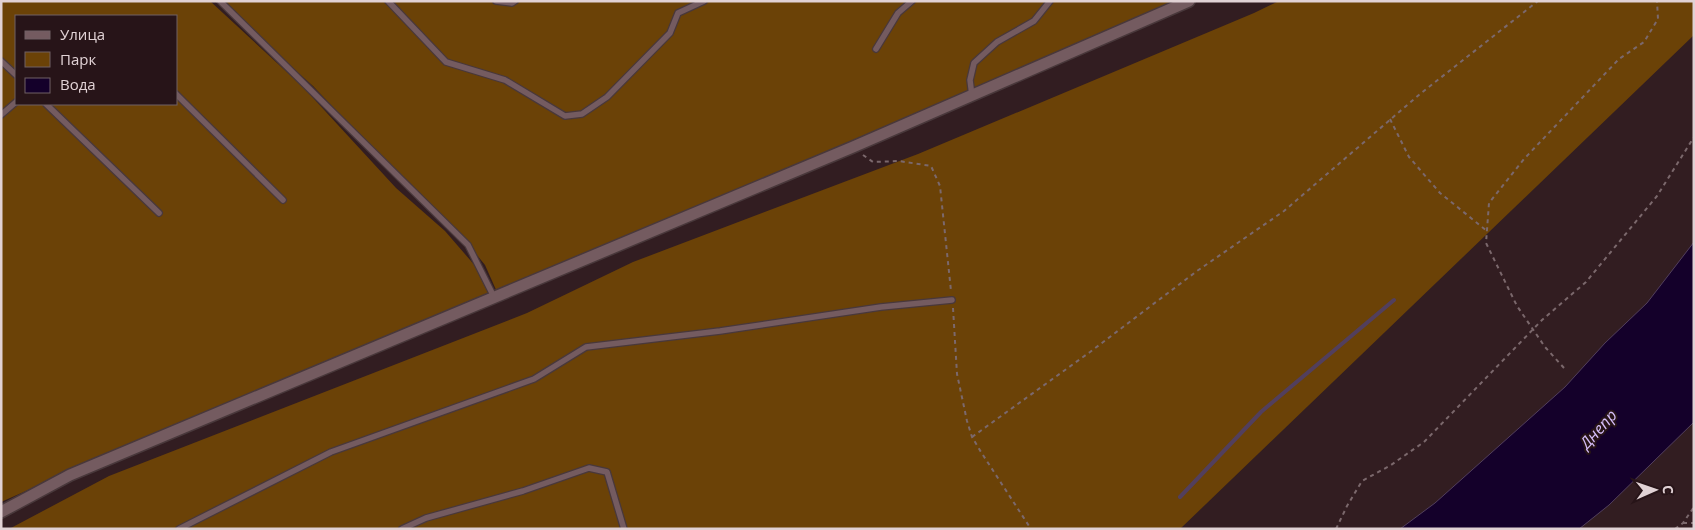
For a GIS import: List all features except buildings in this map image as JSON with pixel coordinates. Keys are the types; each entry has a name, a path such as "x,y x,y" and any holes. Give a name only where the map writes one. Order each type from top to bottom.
{"street":[{"path":"1,512 70,475 853,147 1189,1"}],"lane":[{"path":"220,1 468,246 494,297"},
{"path":"388,1 446,62 504,80 565,116 582,114 608,97 670,33 678,13 704,1"},
{"path":"496,1 512,3 516,1"},
{"path":"876,49 898,13 912,1"},
{"path":"972,96 970,80 974,63 996,42 1034,21 1050,1"},
{"path":"1,61 15,75"},
{"path":"178,96 283,200"},
{"path":"1,115 15,103"},
{"path":"47,105 159,212"},
{"path":"179,529 331,452 534,379 586,347 720,331 881,307 952,300"},
{"path":"402,529 426,518 522,491 589,468 607,472 624,529"}],"path":[{"path":"972,437 1090,352 1197,271 1284,211 1420,94 1538,1"},
{"path":"1564,368 1544,348 1517,306 1486,243 1489,203 1524,159 1606,73 1619,60 1644,42 1658,19 1657,1"},
{"path":"1390,119 1409,157 1440,193 1487,231"},
{"path":"1336,529 1347,506 1362,482 1424,442 1533,329 1586,282 1656,196 1694,136"},
{"path":"853,147 872,162 899,161 931,166 940,186 955,324 957,374 966,421 972,437 981,452 1031,529"},
{"path":"1675,529 1684,523 1694,507"},
{"path":"1684,523 1694,523"}],"green space":[{"path":"1,1 210,1 303,87 396,188 445,231 477,268 492,299 303,381 1,502"},
{"path":"225,1 1178,1 964,96 497,292 485,265 455,228 410,189 313,86 278,55"},
{"path":"1279,1 1694,1 1694,35 1180,529 9,529 109,476 527,313 633,262 918,154"}],"water":[{"name":"Днепр","path":"1694,242 1694,422 1609,505 1579,529 1400,529 1435,503 1565,387 1605,343 1647,303"}],"waterway":[{"path":"1180,497 1261,412 1394,300"}]}
